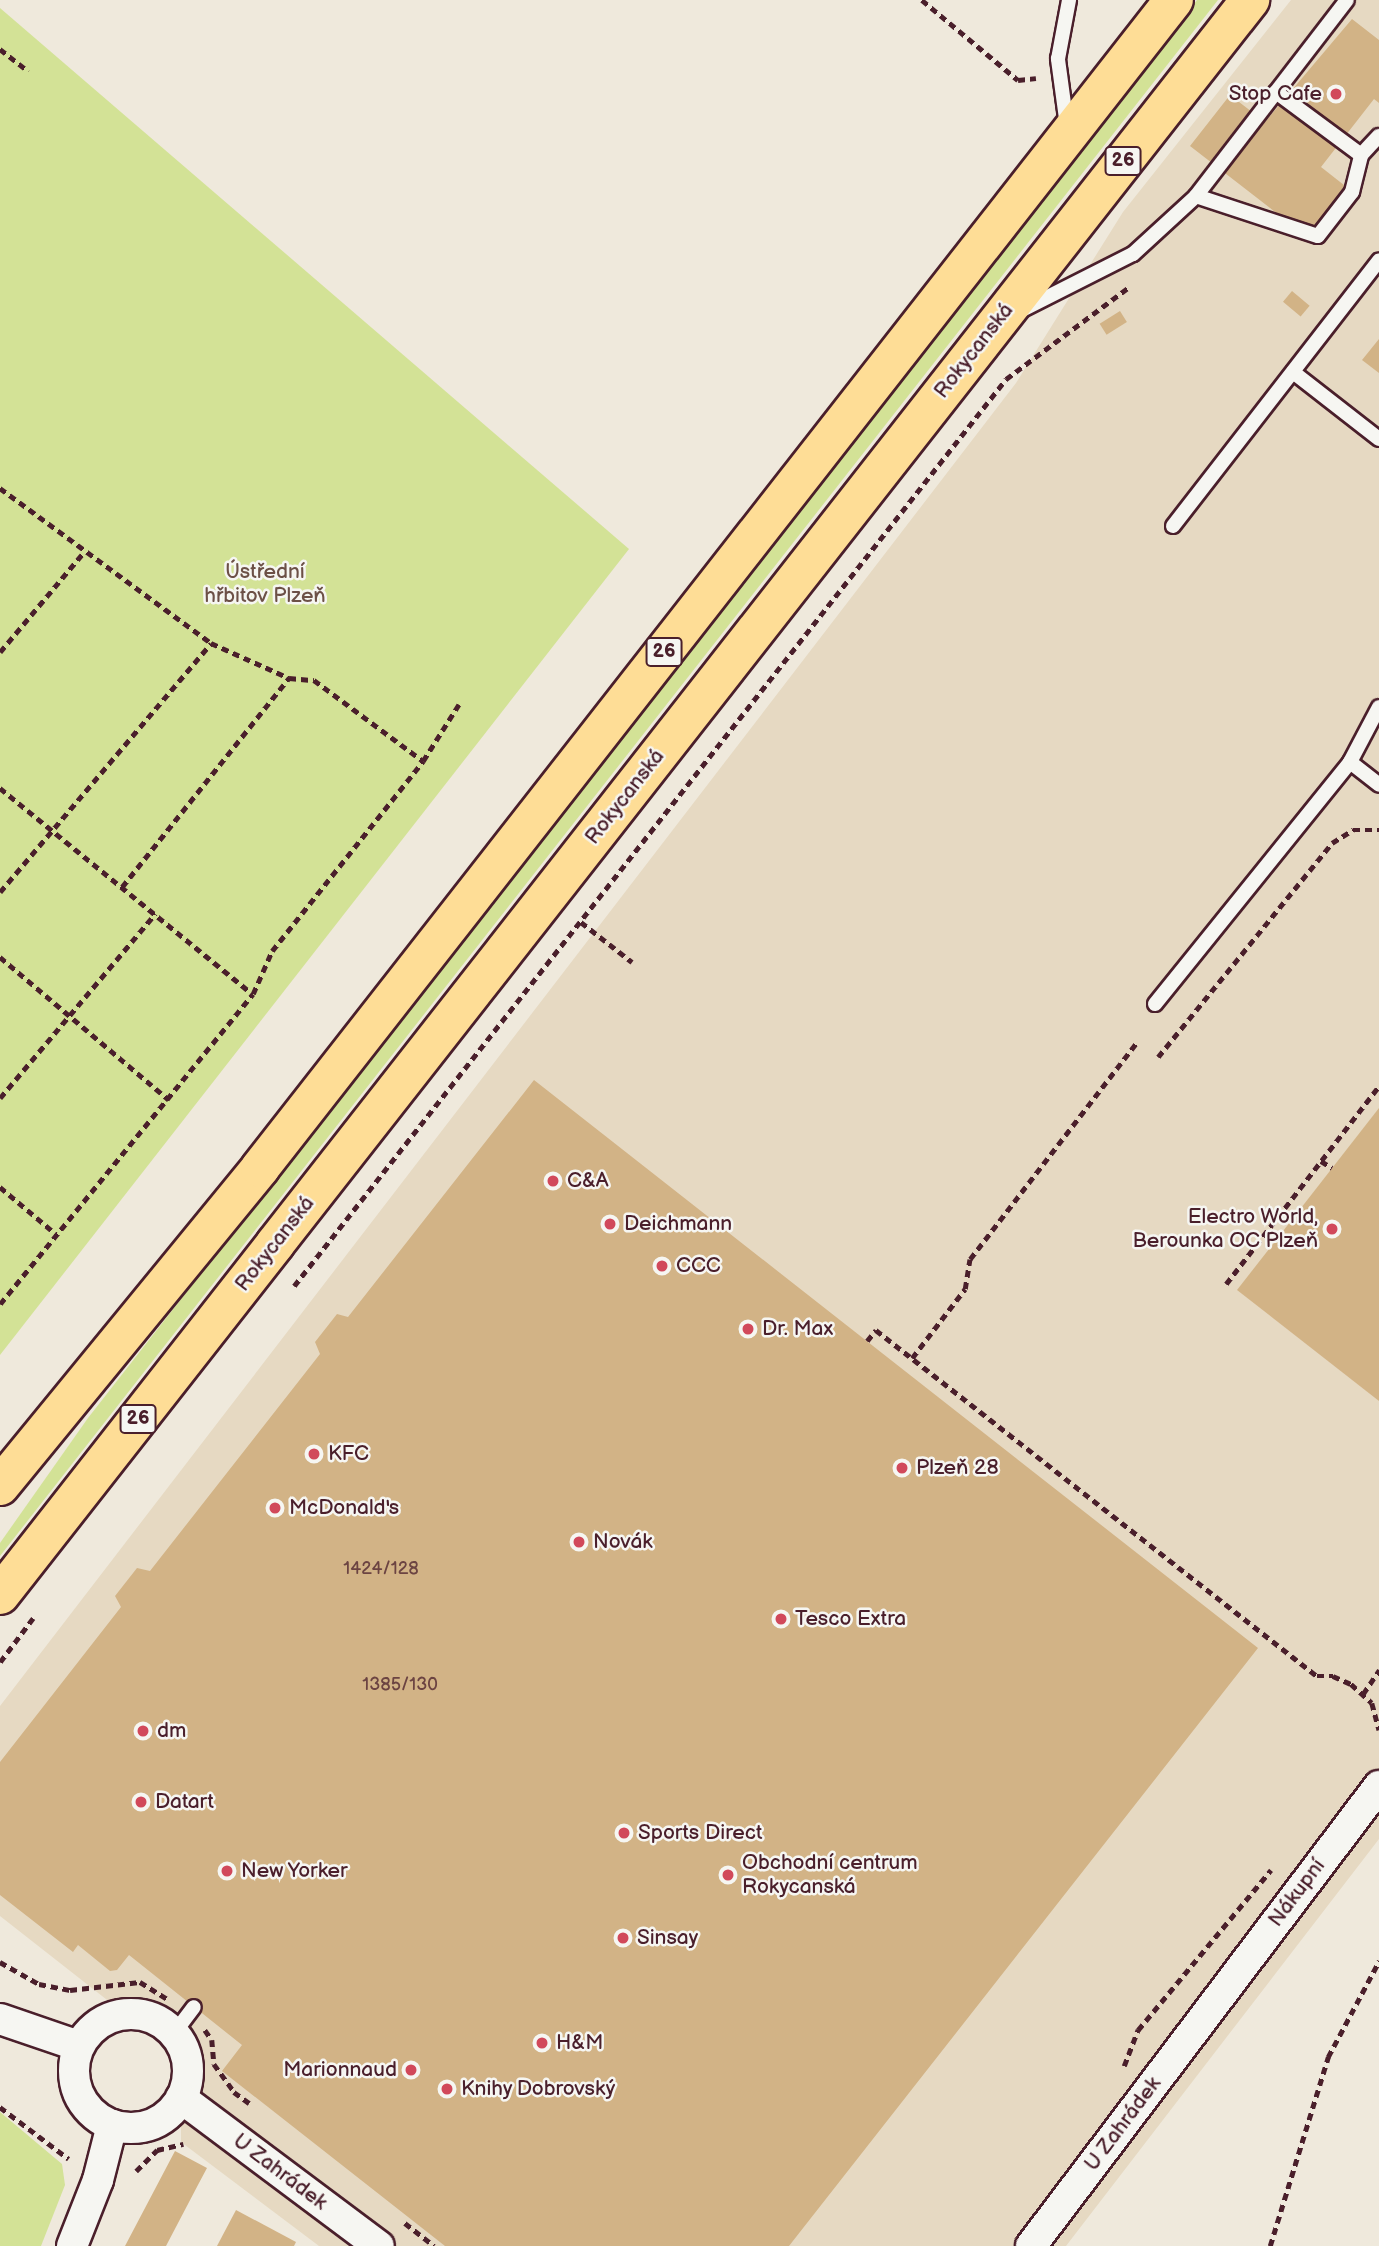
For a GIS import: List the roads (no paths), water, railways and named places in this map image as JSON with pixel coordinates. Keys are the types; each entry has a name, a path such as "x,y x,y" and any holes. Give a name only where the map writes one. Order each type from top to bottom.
{"main road":[{"name":"26","path":"0,1486 260,1168 1174,0"},
{"name":"Rokycanská","path":"0,1595 1250,0"}],"street":[{"name":"Nákupní","path":"1216,2001 1379,1786"},
{"name":"U Zahrádek","path":"1031,2246 1216,2001"},
{"path":"125,2014 162,2024 183,2023 187,2067 181,2098 151,2124 132,2129 112,2125 91,2113 78,2093 74,2070 79,2046 91,2030 125,2014"},
{"path":"0,2019 79,2046"},
{"name":"U Zahrádek","path":"181,2098 379,2246"},
{"path":"72,2246 99,2180 112,2125"}],"lane":[{"path":"1069,0 1058,60 1069,135"},
{"path":"996,323 1133,254 1196,196 1347,0"},
{"path":"1276,92 1361,155"},
{"path":"1196,196 1318,236 1352,192 1361,155 1379,136"},
{"path":"1173,526 1379,260"},
{"path":"1293,372 1379,439"},
{"path":"1155,1004 1350,762 1379,707"},
{"path":"1350,762 1379,785"}],"place":[{"name":"Stop Cafe","path":"1336,94"},
{"name":"C&A","path":"553,1181"},
{"name":"Deichmann","path":"610,1224"},
{"name":"Electro World, Berounka OC Plzeň","path":"1332,1229"},
{"name":"CCC","path":"662,1266"},
{"name":"Dr. Max","path":"748,1329"},
{"name":"KFC","path":"314,1454"},
{"name":"Plzeň 28","path":"902,1468"},
{"name":"McDonald's","path":"275,1508"},
{"name":"Novák","path":"579,1542"},
{"name":"Tesco Extra","path":"781,1619"},
{"name":"dm","path":"143,1731"},
{"name":"Datart","path":"141,1802"},
{"name":"Sports Direct","path":"624,1833"},
{"name":"New Yorker","path":"227,1871"},
{"name":"Obchodní centrum Rokycanská","path":"728,1875"},
{"name":"Sinsay","path":"623,1938"},
{"name":"H&M","path":"542,2043"},
{"name":"Marionnaud","path":"411,2070"},
{"name":"Knihy Dobrovský","path":"447,2089"}],"park label":[{"name":"Ústřední hřbitov Plzeň","path":"265,584"}]}
